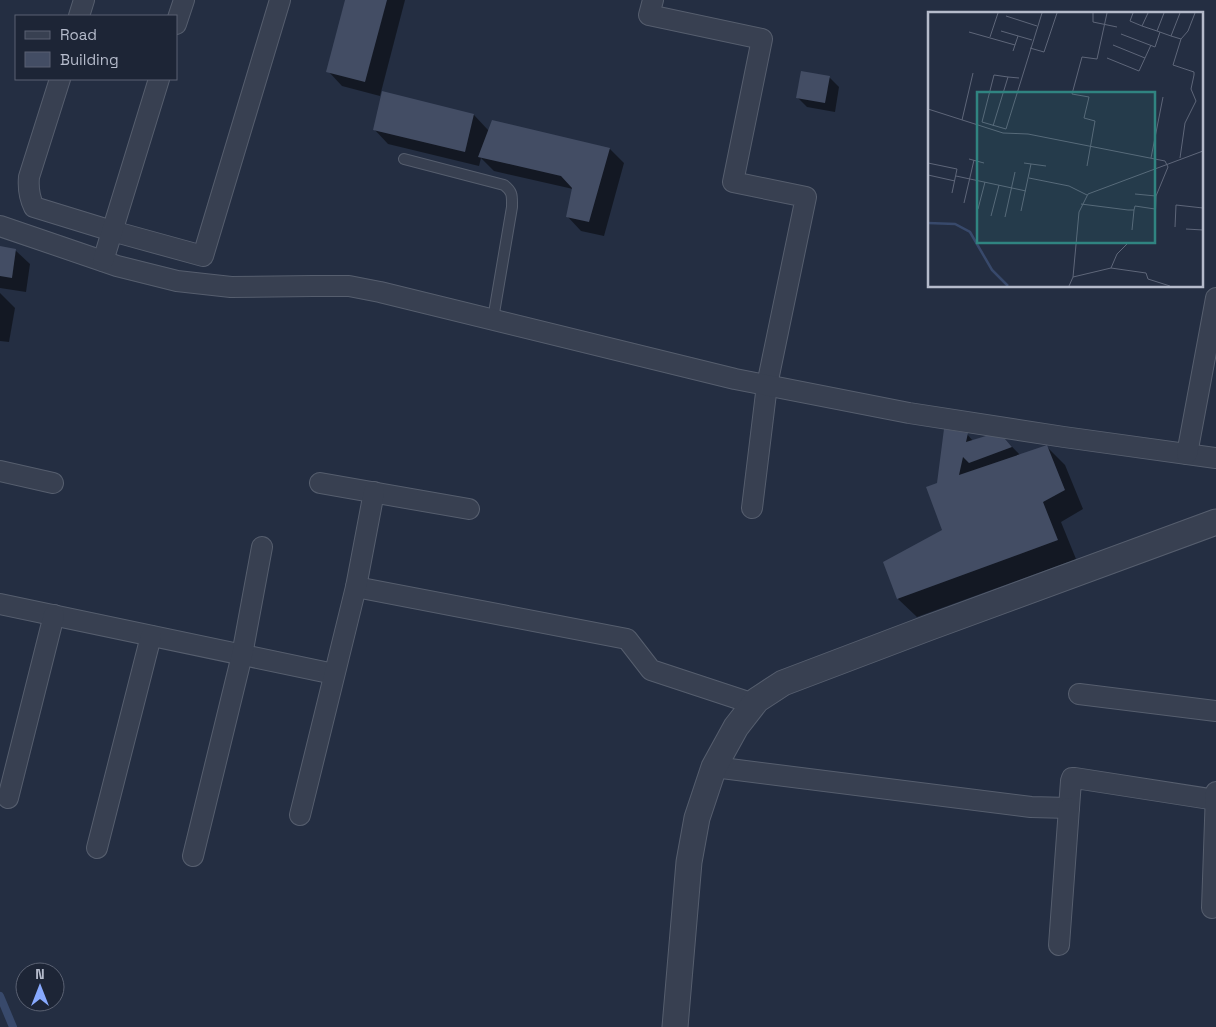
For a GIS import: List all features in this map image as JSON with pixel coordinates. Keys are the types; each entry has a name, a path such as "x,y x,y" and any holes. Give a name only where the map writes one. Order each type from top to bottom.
{"street":[{"path":"79,15 84,0"},
{"path":"178,18 184,0"},
{"path":"60,80 29,177 30,199 34,207 204,256 280,0"},
{"path":"653,0 649,15 762,39 733,182 806,197 767,385 752,508"},
{"path":"103,261 159,80"},
{"path":"0,226 118,266 177,281 231,287 349,286 735,379 908,413 1073,439 1216,458"},
{"path":"1187,454 1216,298"},
{"path":"0,471 53,483"},
{"path":"320,483 469,509"},
{"path":"300,815 356,587 374,492"},
{"path":"675,1027 689,862 697,818 714,767 736,727 757,700 783,683 1216,522"},
{"path":"193,856 242,655 262,547"},
{"path":"356,587 627,639 651,670 754,704"},
{"path":"0,604 334,674"},
{"path":"8,798 54,615"},
{"path":"97,848 151,636"},
{"path":"1079,694 1216,712"},
{"path":"714,767 1021,805 1068,808"},
{"path":"1059,945 1068,808 1072,778 1216,800"},
{"path":"1212,908 1216,792"}],"lane":[{"path":"404,159 504,185 510,190 512,207 493,320"}],"building":[{"path":"345,0 387,0 365,82 326,72"},
{"path":"801,71 830,76 825,103 796,98"},
{"path":"382,91 474,114 465,152 373,130"},
{"path":"492,120 610,148 589,222 566,217 572,188 561,176 478,157"},
{"path":"0,246 16,249 12,278 0,276"},
{"path":"944,429 968,433 966,442 999,432 1012,447 969,463 963,457 959,475 1047,445 1065,490 1043,502 1058,540 897,599 883,562 942,530 926,487 937,483"}],"waterway":[{"path":"0,996 13,1027"}]}
